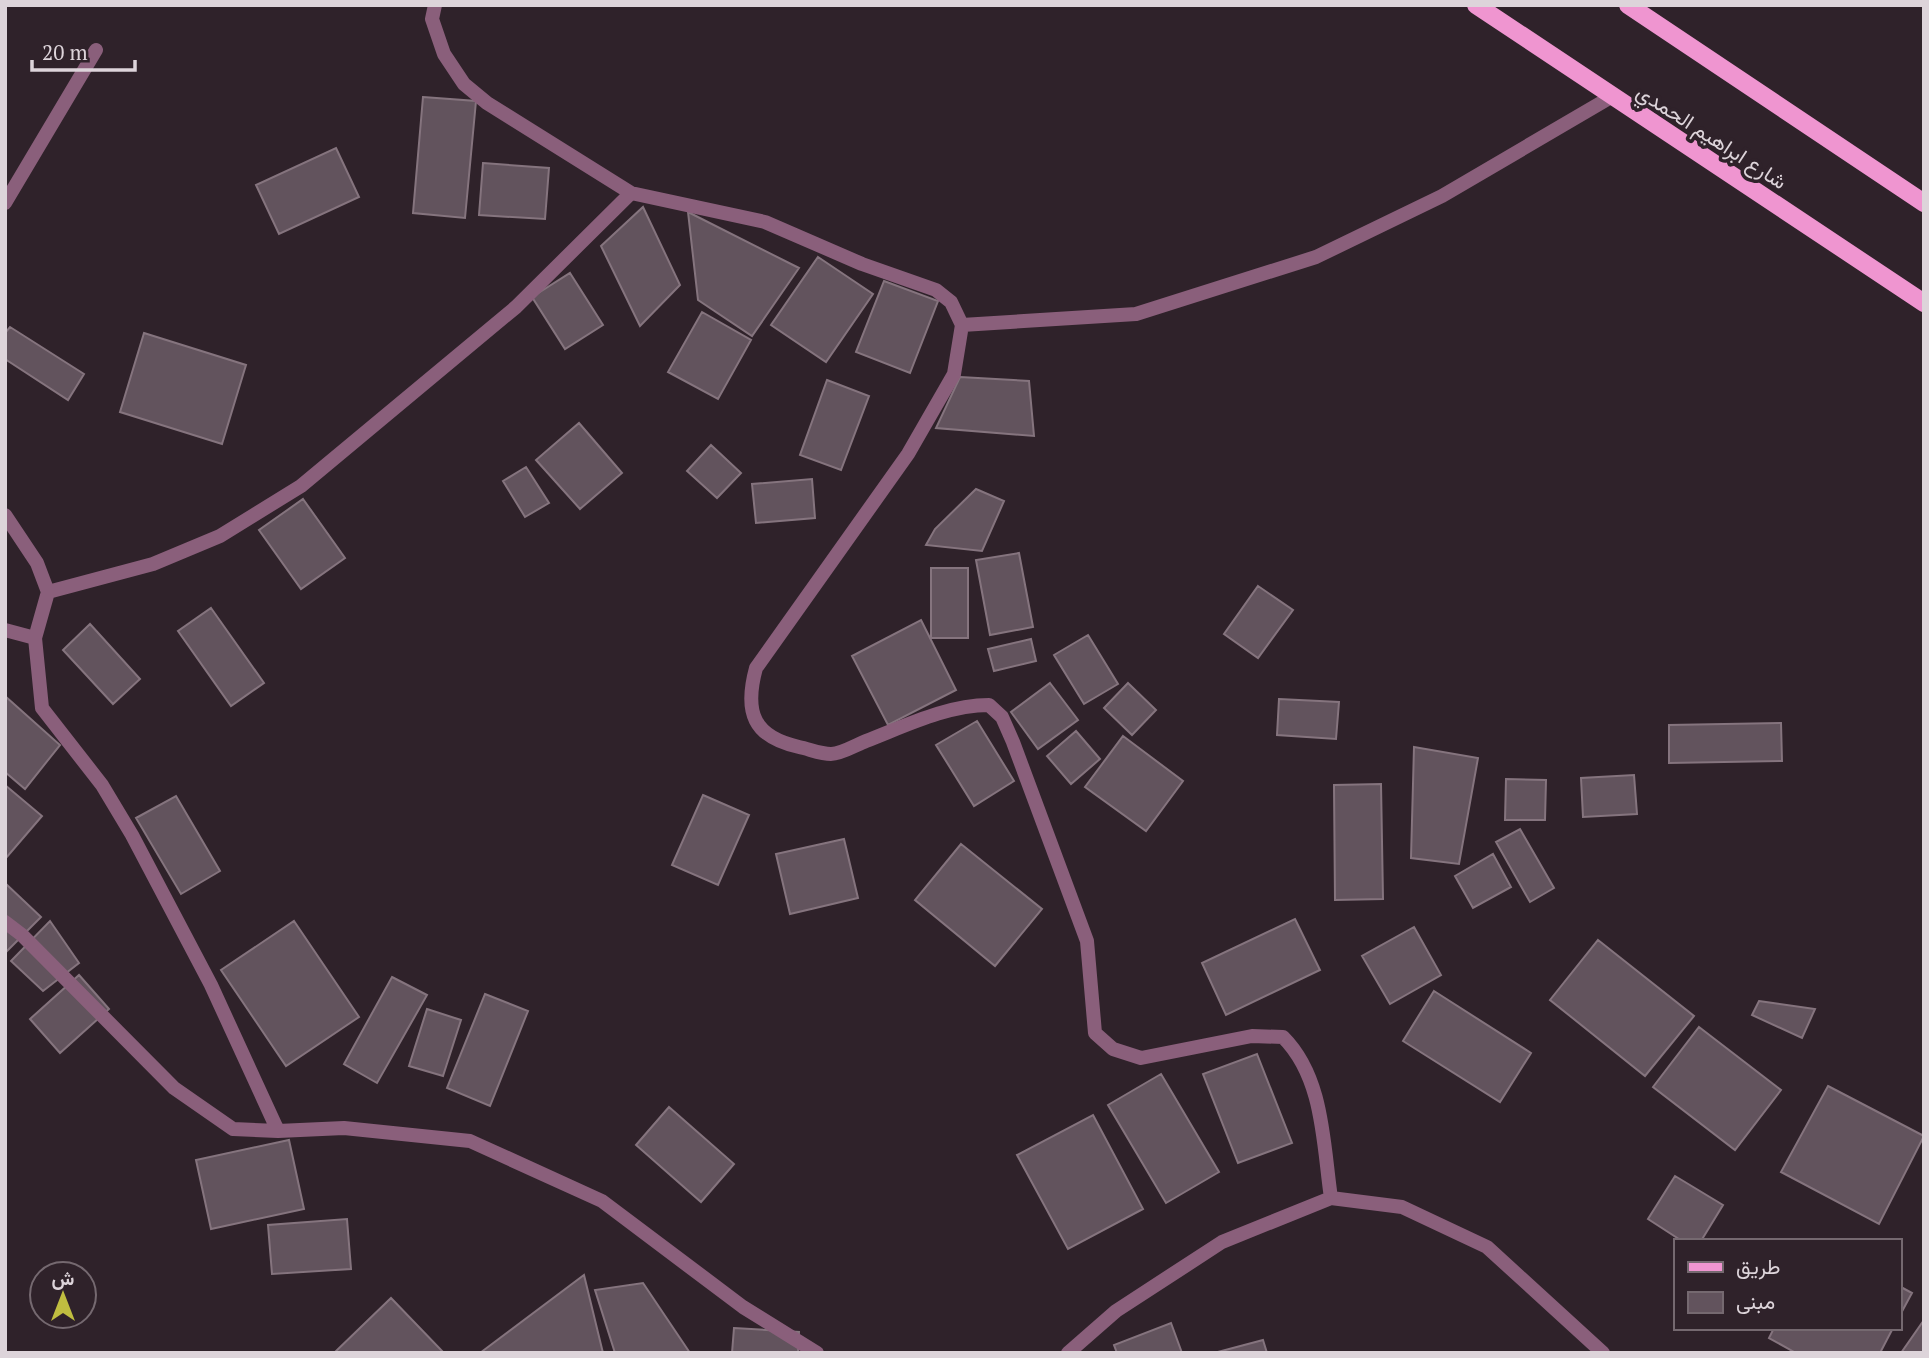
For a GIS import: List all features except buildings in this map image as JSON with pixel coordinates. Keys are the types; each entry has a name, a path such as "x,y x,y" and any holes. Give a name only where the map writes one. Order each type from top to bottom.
{"main road":[{"name":"شارع ابراهيم الحمدي","path":"1476,5 1924,303"},
{"path":"1628,5 1924,203"}],"street":[{"path":"435,5 432,19 444,54 464,84 487,103 631,193 765,222 862,264 936,290 951,302 962,325 954,374 908,454 756,668 750,691 751,709 760,730 777,742 832,754 943,712 970,705 989,705 1002,717 1013,742 1087,941 1095,1033 1112,1049 1141,1058 1252,1036 1283,1037 1300,1054 1313,1083 1331,1198"},
{"path":"5,203 96,50"},
{"path":"962,325 1136,314 1316,257 1442,196 1611,97"},
{"path":"48,592 153,564 220,536 301,486 516,307 631,193"},
{"path":"5,515 37,563 48,592 34,638 42,708 102,785 131,835 211,985 278,1131"},
{"path":"5,630 34,638"},
{"path":"5,922 174,1088 233,1129 278,1131 344,1128 470,1141 602,1201 743,1307 817,1353"},
{"path":"1068,1353 1116,1311 1222,1242 1331,1198 1402,1207 1487,1247 1603,1353"}]}
